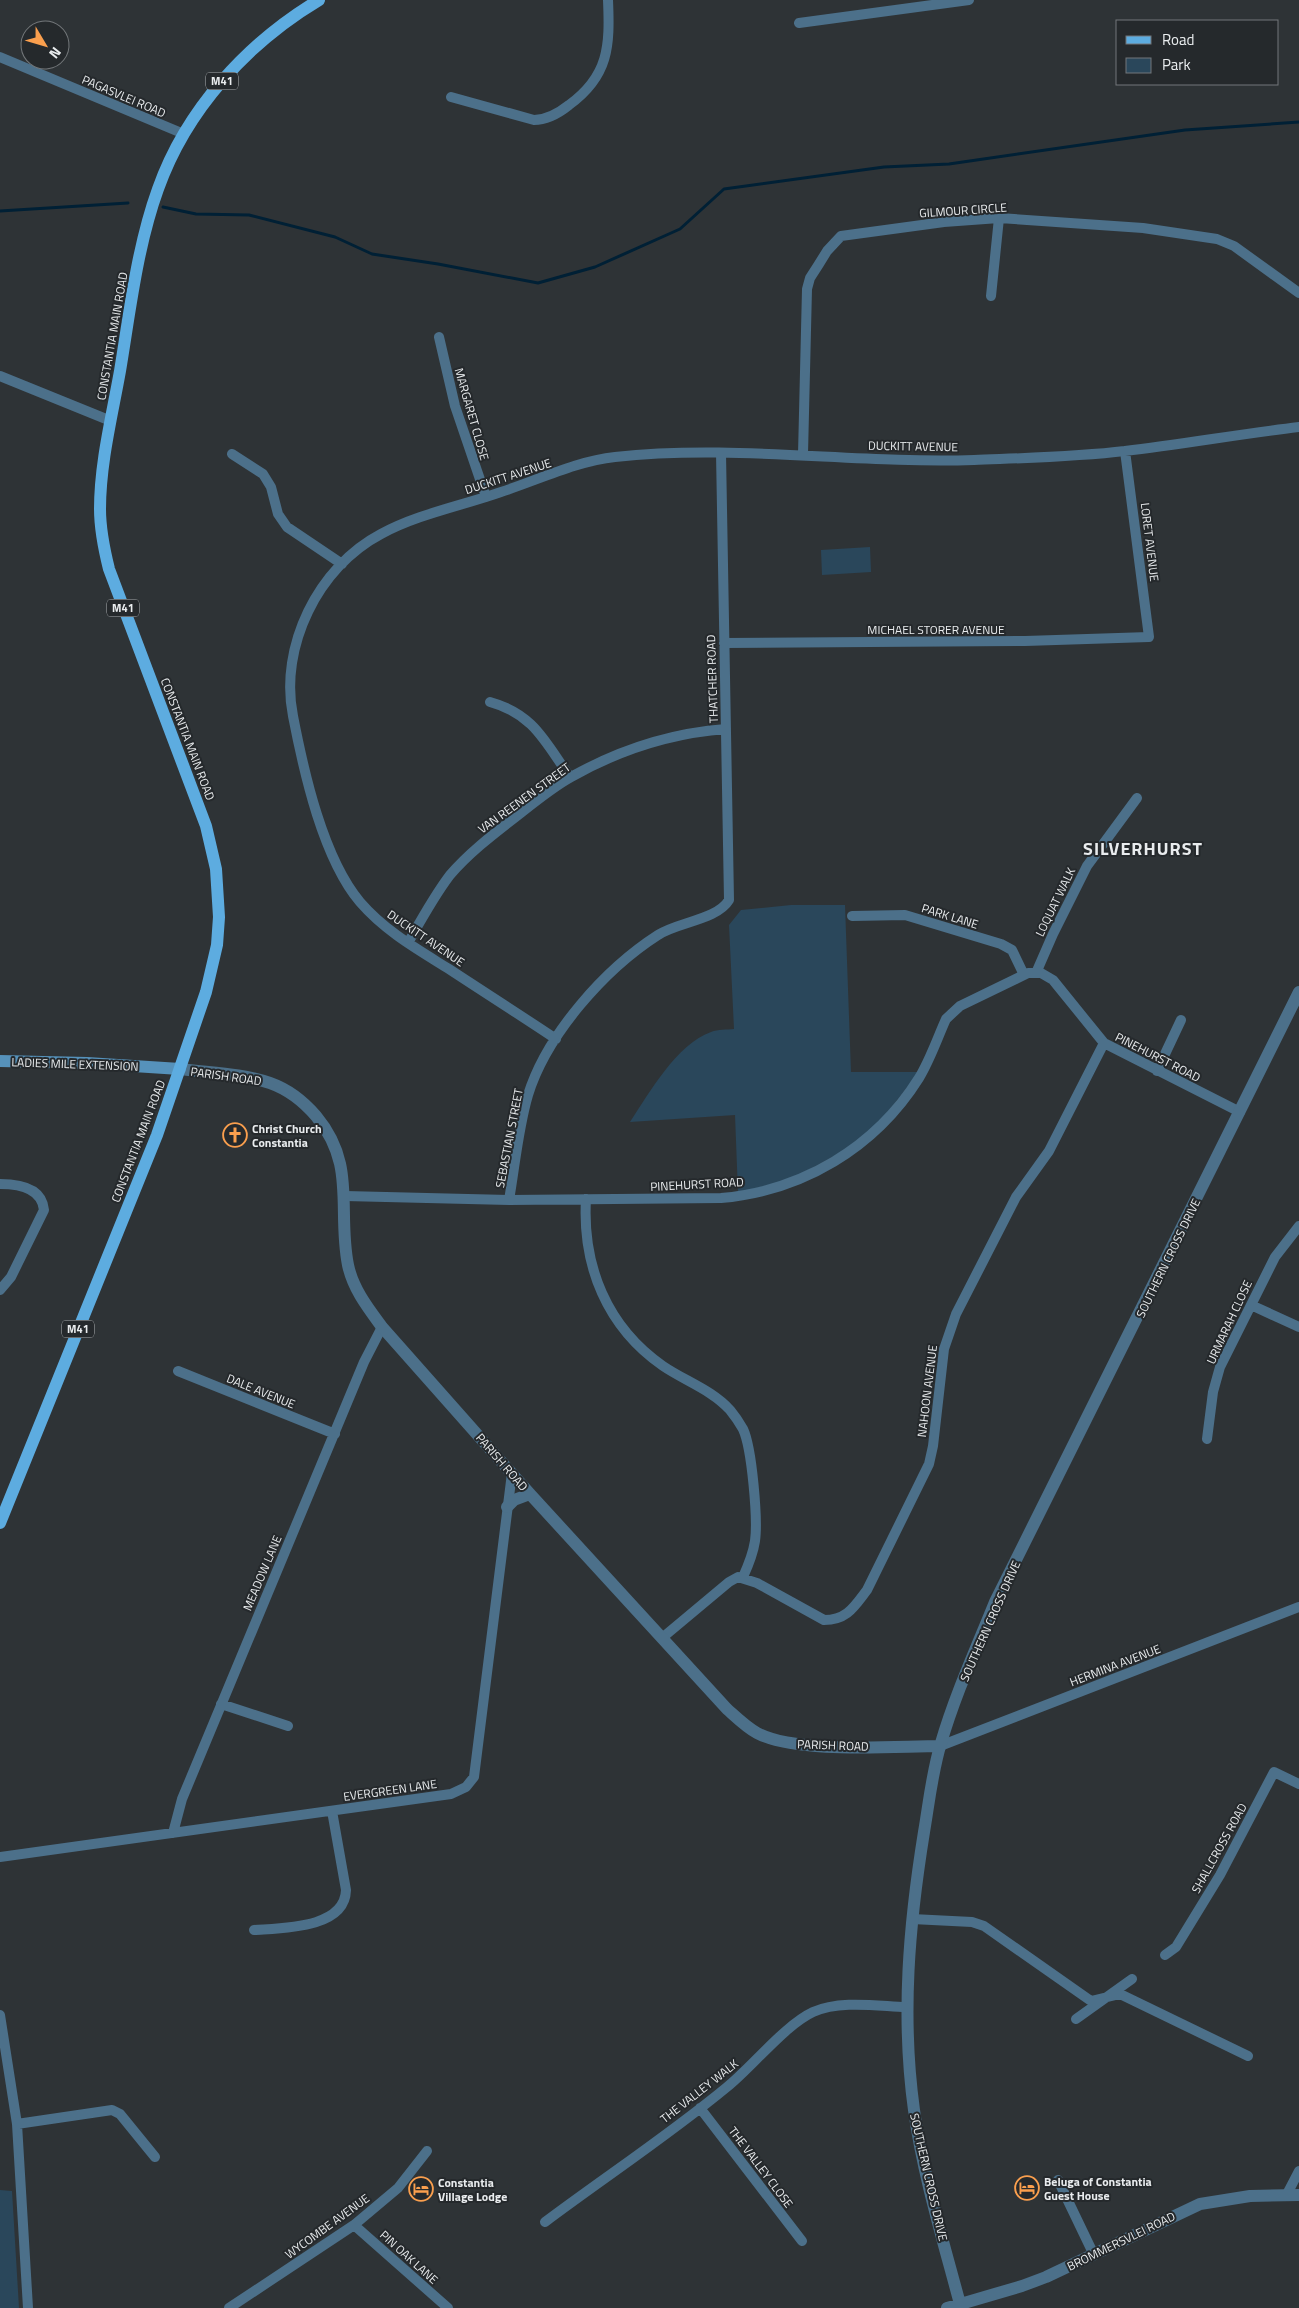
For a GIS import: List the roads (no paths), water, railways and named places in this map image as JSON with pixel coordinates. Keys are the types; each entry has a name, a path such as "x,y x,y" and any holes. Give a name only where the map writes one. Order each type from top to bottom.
{"main road":[{"name":"CONSTANTIA MAIN ROAD","path":"0,1523 157,1135 206,992 217,945 216,869 206,826 109,569 101,528 100,509 111,421 131,304 151,210 167,167 184,134 204,103 247,55 280,27 319,0"},
{"name":"LADIES MILE EXTENSION","path":"0,1061 106,1064 180,1069"}],"street":[{"path":"451,97 534,120 542,120 565,108 585,94 599,72 608,40 608,0"},
{"path":"799,23 969,0"},
{"name":"PAGASVLEI ROAD","path":"0,57 184,134"},
{"path":"991,296 1000,218"},
{"name":"GILMOUR CIRCLE","path":"803,454 807,289 810,278 835,241 841,236 851,233 1000,218 1118,225 1217,239 1234,246 1299,293"},
{"name":"MARGARET CLOSE","path":"440,337 454,406 486,497"},
{"path":"0,376 111,421"},
{"name":"DUCKITT AVENUE","path":"556,1039 408,943 375,918 359,900 334,859 325,838 305,767 291,707 292,663 299,634 310,606 342,564 358,548 397,526 607,458 655,454 721,453 803,454 895,460 972,460 1125,451 1299,427"},
{"name":"LORET AVENUE","path":"1125,451 1149,637"},
{"name":"THATCHER ROAD","path":"721,453 730,895 727,904"},
{"path":"232,454 263,474 271,487 278,514 287,527 342,564"},
{"name":"MICHAEL STORER AVENUE","path":"724,643 1025,641 1149,637"},
{"path":"490,702 505,706 526,718 535,727 570,777"},
{"name":"VAN REENEN STREET","path":"408,943 450,875 465,859 496,832 570,777 654,741 688,732 726,729"},
{"name":"LOQUAT WALK","path":"1036,973 1087,866 1137,798"},
{"name":"SEBASTIAN STREET","path":"509,1200 528,1096 537,1073 556,1039 599,985 631,954 660,933 711,914 727,904"},
{"name":"PARK LANE","path":"852,916 905,915 1001,944 1012,950 1024,975"},
{"name":"PINEHURST ROAD","path":"344,1196 509,1200 742,1196 794,1182 838,1160 871,1134 900,1102 918,1078 946,1019 952,1012 1024,975 1036,973 1045,974 1053,980 1104,1043 1240,1112"},
{"name":"SOUTHERN CROSS DRIVE","path":"953,2306 914,2111 908,2056 906,2007 915,1887 940,1746 965,1675 995,1602 1299,992"},
{"path":"1157,1071 1181,1020"},
{"name":"NAHOON AVENUE","path":"743,1577 824,1620 836,1620 847,1614 867,1590 929,1464 933,1446 944,1349 956,1314 1016,1197 1049,1151 1104,1043"},
{"name":"PARISH ROAD","path":"180,1069 255,1078 280,1087 300,1100 325,1126 341,1166 344,1196 345,1247 348,1266 353,1282 382,1327 530,1494 727,1709 758,1734 778,1741 804,1745 940,1746"},
{"path":"0,1184 30,1189 44,1203 44,1210 11,1277 0,1290"},
{"path":"586,1199 586,1230 592,1269 606,1303 620,1326 643,1350 663,1366 718,1400 737,1419 744,1430 756,1525 752,1555 743,1577 729,1582 662,1638"},
{"name":"URMARAH CLOSE","path":"1207,1439 1213,1392 1220,1367 1284,1244 1299,1226"},
{"path":"1251,1305 1299,1327"},
{"name":"MEADOW LANE","path":"173,1832 182,1799 221,1704 364,1362 382,1327"},
{"name":"DALE AVENUE","path":"178,1371 335,1434"},
{"name":"EVERGREEN LANE","path":"0,1857 451,1794 466,1787 474,1777 512,1473"},
{"path":"507,1507 514,1500 530,1494"},
{"name":"HERMINA AVENUE","path":"940,1746 1299,1607"},
{"path":"221,1704 288,1726"},
{"name":"SHALLCROSS ROAD","path":"1165,1955 1176,1947 1220,1875 1274,1772 1299,1784"},
{"path":"254,1930 308,1926 331,1915 341,1906 346,1897 346,1890 332,1811"},
{"path":"912,1918 972,1922 995,1934 1091,2001 1120,1994 1248,2056"},
{"path":"1076,2019 1132,1979"},
{"name":"THE VALLEY WALK","path":"544,2222 728,2086 798,2021 827,2007 906,2007"},
{"path":"0,2015 17,2124 28,2308"},
{"name":"THE VALLEY CLOSE","path":"700,2108 802,2241"},
{"path":"17,2124 112,2110 120,2114 155,2157"},
{"name":"WYCOMBE AVENUE","path":"229,2308 354,2225 398,2188 427,2151"},
{"path":"1293,2195 1299,2171"},
{"path":"1058,2180 1094,2255"},
{"name":"BROMMERSVLEI ROAD","path":"953,2306 1022,2286 1094,2255 1200,2204 1250,2196 1293,2195"},
{"name":"PIN OAK LANE","path":"354,2225 448,2308"}],"waterway":[{"path":"163,207 196,214 249,215 335,237 372,254 438,264 538,283 595,267 680,229 724,189 884,167 949,164 1185,130 1299,122"},
{"path":"0,211 128,203"}],"place":[{"name":"Christ Church Constantia","path":"235,1135"},
{"name":"Beluga of Constantia Guest House","path":"1027,2188"},
{"name":"Constantia Village Lodge","path":"421,2189"}],"district":[{"name":"SILVERHURST","path":"1143,848"}]}
